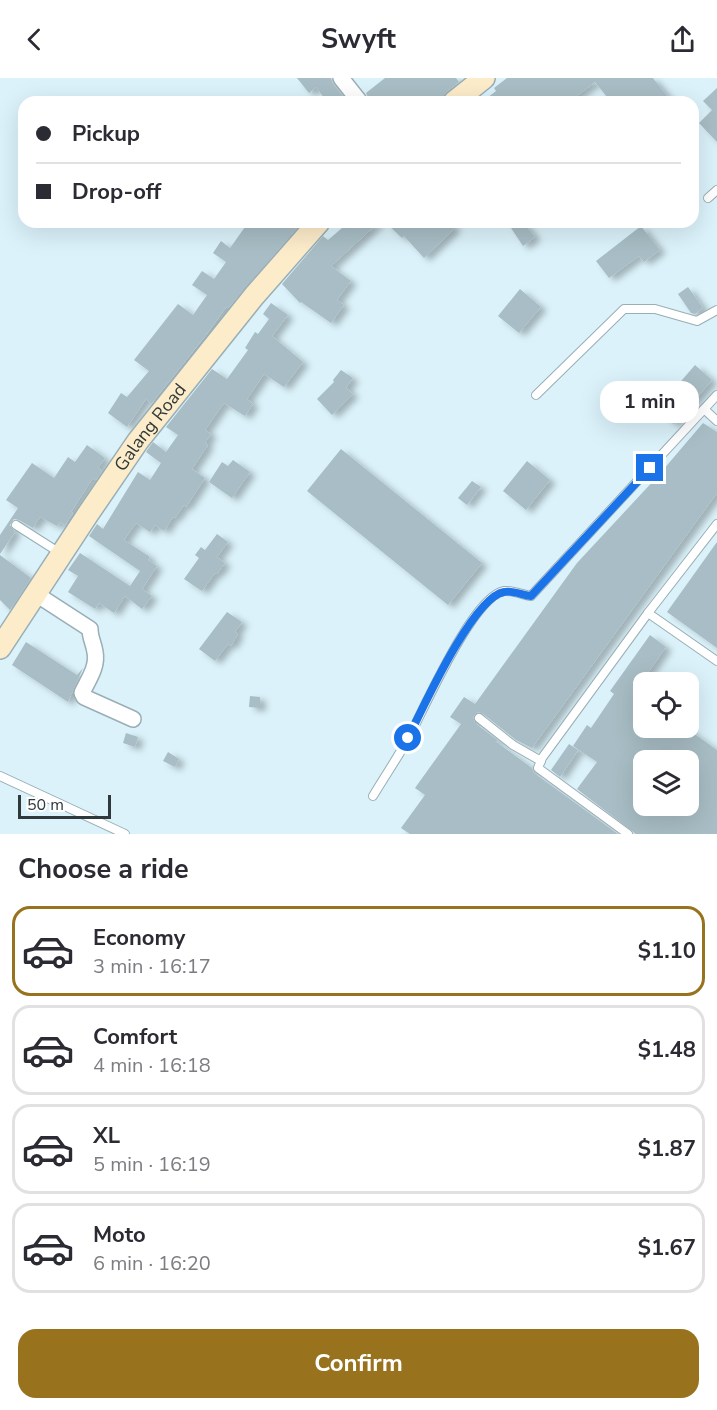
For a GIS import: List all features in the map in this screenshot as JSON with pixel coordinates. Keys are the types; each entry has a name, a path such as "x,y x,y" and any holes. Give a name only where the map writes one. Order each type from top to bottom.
{"street":[{"path":"341,78 355,96"},
{"path":"465,96 484,78"},
{"name":"Galang Road","path":"0,648 138,441 254,296 314,228"},
{"path":"36,594 90,629 96,656 95,667 82,693 84,697 133,719"}],"lane":[{"path":"708,198 717,190"},
{"path":"536,395 624,309 655,309 697,321 717,310"},
{"path":"373,796 408,738 451,651 493,597 504,591 531,596 717,395"},
{"path":"704,410 717,421"},
{"path":"628,834 538,768 648,613 717,524"},
{"path":"16,525 61,554"},
{"path":"648,613 717,661"},
{"path":"479,718 513,744 541,761"},
{"path":"0,776 125,834"}],"building":[{"path":"297,78 331,78 343,96 323,96 316,87 309,93"},
{"path":"385,78 456,78 459,82 444,96 367,96 366,93"},
{"path":"507,78 653,78 667,96 606,96 595,82 577,96 490,96 496,91 494,88"},
{"path":"717,88 717,142 699,123 712,110 703,101"},
{"path":"244,228 297,228 228,308 226,307 151,404 146,399 127,427 108,413 121,393 127,397 149,371 134,360 178,304 193,315 207,295 192,285 202,271 214,279 226,262 213,253 221,241 230,248"},
{"path":"342,228 372,228 331,266 351,281 337,300 344,305 331,323 300,303 282,284 323,236 328,240"},
{"path":"391,228 455,228 424,258 404,236 402,238"},
{"path":"511,228 528,228 535,237 523,246"},
{"path":"638,228 643,228 660,250 644,262 639,256 609,278 596,261"},
{"path":"688,287 703,308 695,314 691,313 678,294"},
{"path":"520,289 541,307 519,333 498,316"},
{"path":"271,303 288,315 272,336 303,362 284,387 264,374 247,399 253,404 245,416 224,403 205,430 211,434 205,443 208,445 192,469 205,478 186,507 184,505 164,531 155,525 150,532 136,523 124,540 150,557 148,560 157,566 142,589 152,596 142,609 125,596 114,613 99,603 95,609 68,592 78,576 68,570 80,553 130,586 140,571 89,536 97,524 103,529 138,472 150,480 161,463 146,452 148,449 153,442 166,452 178,435 166,427 212,369 227,379 248,350 245,348 255,332 258,334 269,319 263,314"},
{"path":"695,365 712,380 674,424 657,409"},
{"path":"341,370 353,378 346,388 353,394 332,415 317,399 334,382 333,380"},
{"path":"703,423 717,432 717,493 532,748 516,740 482,713 477,712 473,717 475,723 532,768 534,773 618,834 410,834 401,828 425,795 415,788 461,724 450,717 464,697 475,704 577,563 657,477"},
{"path":"87,445 105,458 98,468 102,471 96,480 93,478 65,525 60,522 57,526 40,517 33,528 14,519 10,525 15,532 0,554 0,535 18,508 6,500 32,463 54,478 68,457 75,462"},
{"path":"341,449 482,563 448,605 307,491"},
{"path":"233,460 250,472 232,498 209,482 222,462 228,466"},
{"path":"527,461 550,480 526,510 503,491"},
{"path":"472,481 481,487 467,505 458,498"},
{"path":"217,534 228,542 217,557 225,563 202,591 184,579 199,558 195,555 201,547 205,550"},
{"path":"717,542 717,648 667,612"},
{"path":"0,555 31,578 10,610 0,600"},
{"path":"227,612 242,622 235,632 238,634 231,646 228,644 215,661 199,649"},
{"path":"650,635 666,647 648,672 633,672 633,738 699,737 717,750 717,834 636,834 577,789 597,762 573,746 587,725 591,728 614,694 610,691"},
{"path":"26,642 77,675 83,668 68,702 12,665"},
{"path":"250,696 260,697 260,708 249,707"},
{"path":"126,733 138,737 135,747 123,743"},
{"path":"569,744 578,750 560,777 551,770"},
{"path":"168,752 179,759 175,767 163,761"}],"route":[{"path":"408,738 451,651 468,626 493,597 504,591 531,596 650,468"}]}
